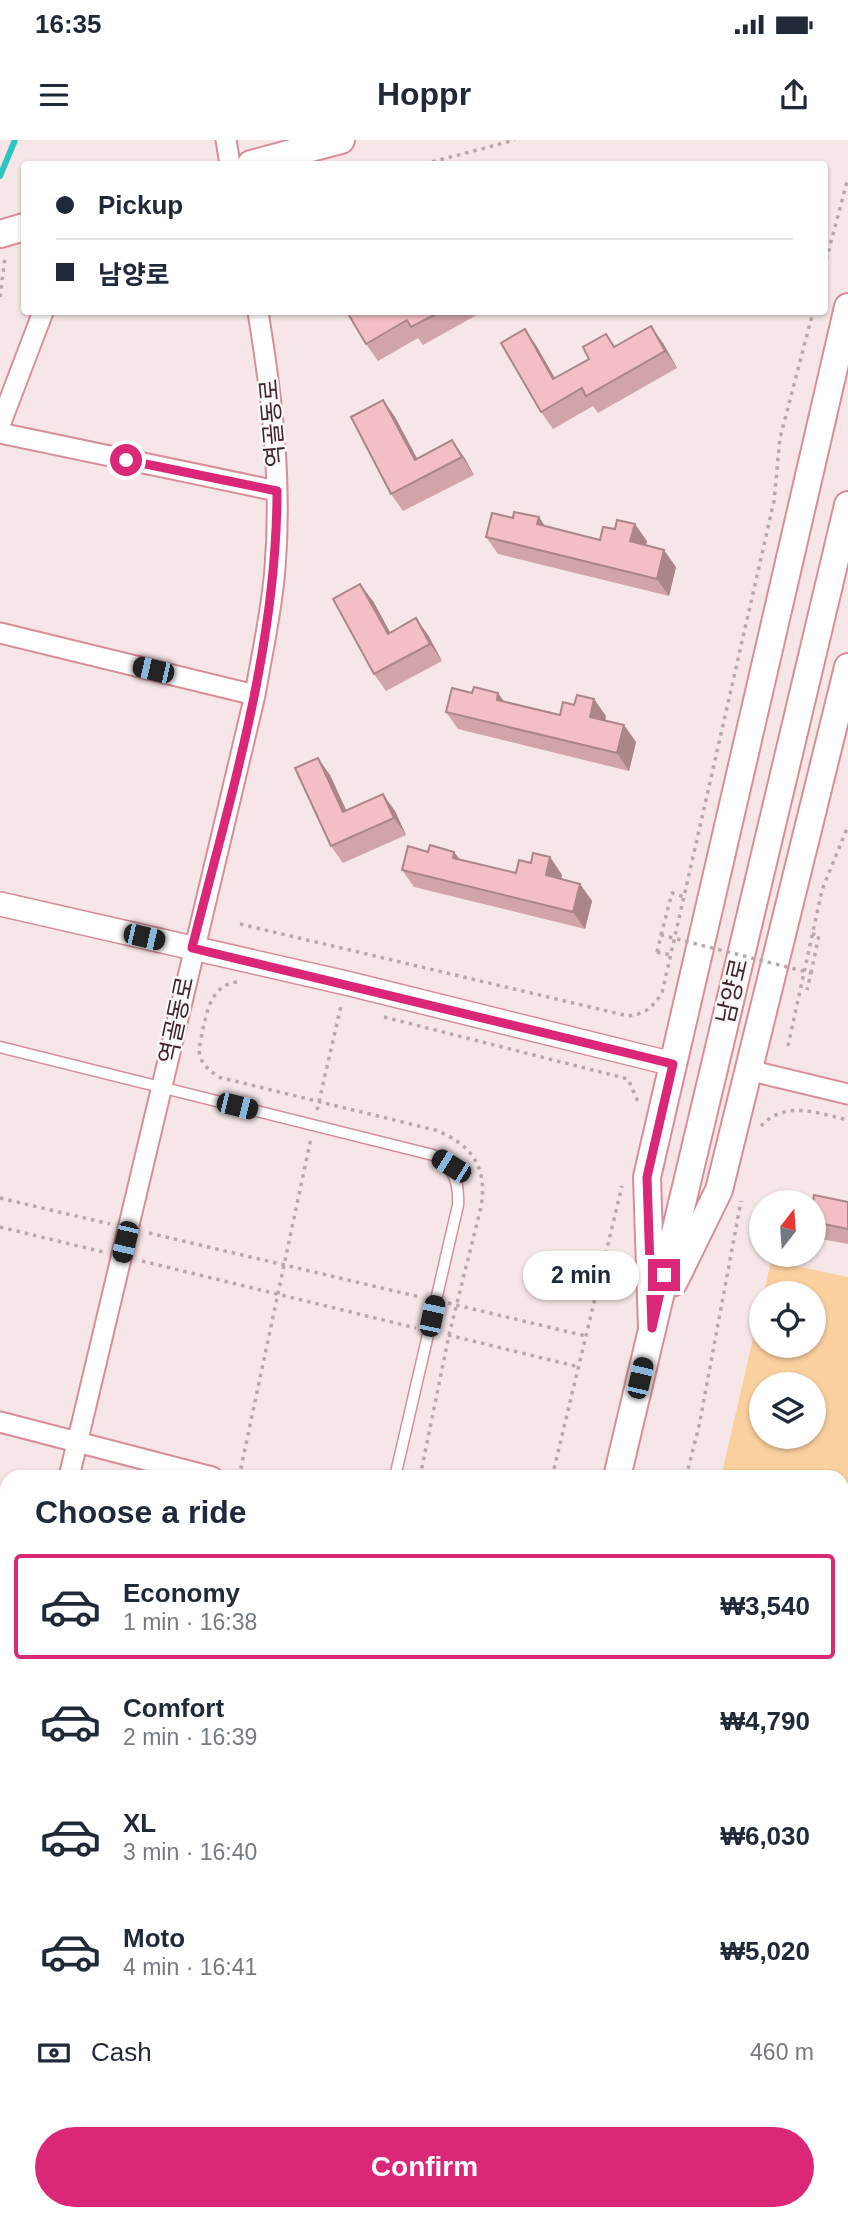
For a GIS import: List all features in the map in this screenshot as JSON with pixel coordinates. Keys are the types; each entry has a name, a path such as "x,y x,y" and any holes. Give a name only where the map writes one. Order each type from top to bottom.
{"main road":[{"path":"262,161 341,140"},
{"path":"652,1328 647,1177 848,307"},
{"name":"남양로","path":"619,1470 848,505"},
{"path":"652,1328 719,1190 848,667"}],"street":[{"path":"226,140 230,161"},
{"path":"0,425 42,315"},
{"name":"역골동로","path":"71,1470 162,1087 192,948 255,695 274,582 277,491 270,383 259,315"},
{"path":"0,433 277,491"},
{"path":"0,633 255,695"},
{"path":"0,904 673,1064"},
{"path":"748,1070 848,1094"},
{"path":"0,1422 185,1470"}],"lane":[{"path":"0,1047 433,1155 451,1166 459,1188 458,1205 397,1470"}],"path":[{"path":"435,161 515,140"},
{"path":"828,253 848,178"},
{"path":"0,297 10,231"},
{"path":"240,924 628,1016 641,1015 654,1005 662,993 671,955 774,501 780,438 812,315"},
{"path":"788,1046 822,890 848,825"},
{"path":"671,955 657,952 672,893 684,897"},
{"path":"800,988 807,990 811,973 819,935 812,934"},
{"path":"661,935 811,973"},
{"path":"240,1470 313,1125 341,1006"},
{"path":"756,1136 761,1125 771,1116 785,1110 848,1120"},
{"path":"0,1198 586,1336"},
{"path":"688,1470 699,1426 742,1200"},
{"path":"0,1227 579,1367"}],"shaded area":[{"path":"770,1267 800,1267 848,1277 848,1470 723,1470 749,1356 826,1358 826,1281 767,1281"}],"building":[{"path":"349,315 434,315 411,327 407,320 366,344"},
{"path":"651,326 665,351 586,396 582,388 541,412 501,343 525,329 553,379 589,359 583,347 606,334 614,347"},
{"path":"383,400 415,460 452,440 462,457 391,494 351,417"},
{"path":"514,512 539,517 537,524 600,540 603,527 615,529 617,520 635,524 630,541 664,550 657,579 486,537 492,513 513,518"},
{"path":"360,584 388,634 416,618 430,644 374,674 333,599"},
{"path":"474,687 498,693 497,700 560,715 563,702 574,705 577,695 594,699 590,717 624,725 617,753 446,712 452,688 472,693"},
{"path":"318,758 343,812 383,794 394,818 331,846 295,768"},
{"path":"430,845 454,852 453,858 516,873 519,860 531,863 533,853 550,857 546,875 580,884 573,912 402,870 408,846 428,852"},
{"path":"826,1197 848,1202 848,1229 826,1224"}],"waterway":[{"path":"0,176 15,140"}],"route":[{"path":"126,460 277,491 271,607 255,695 192,948 673,1064 647,1177 652,1328 664,1275"}]}
